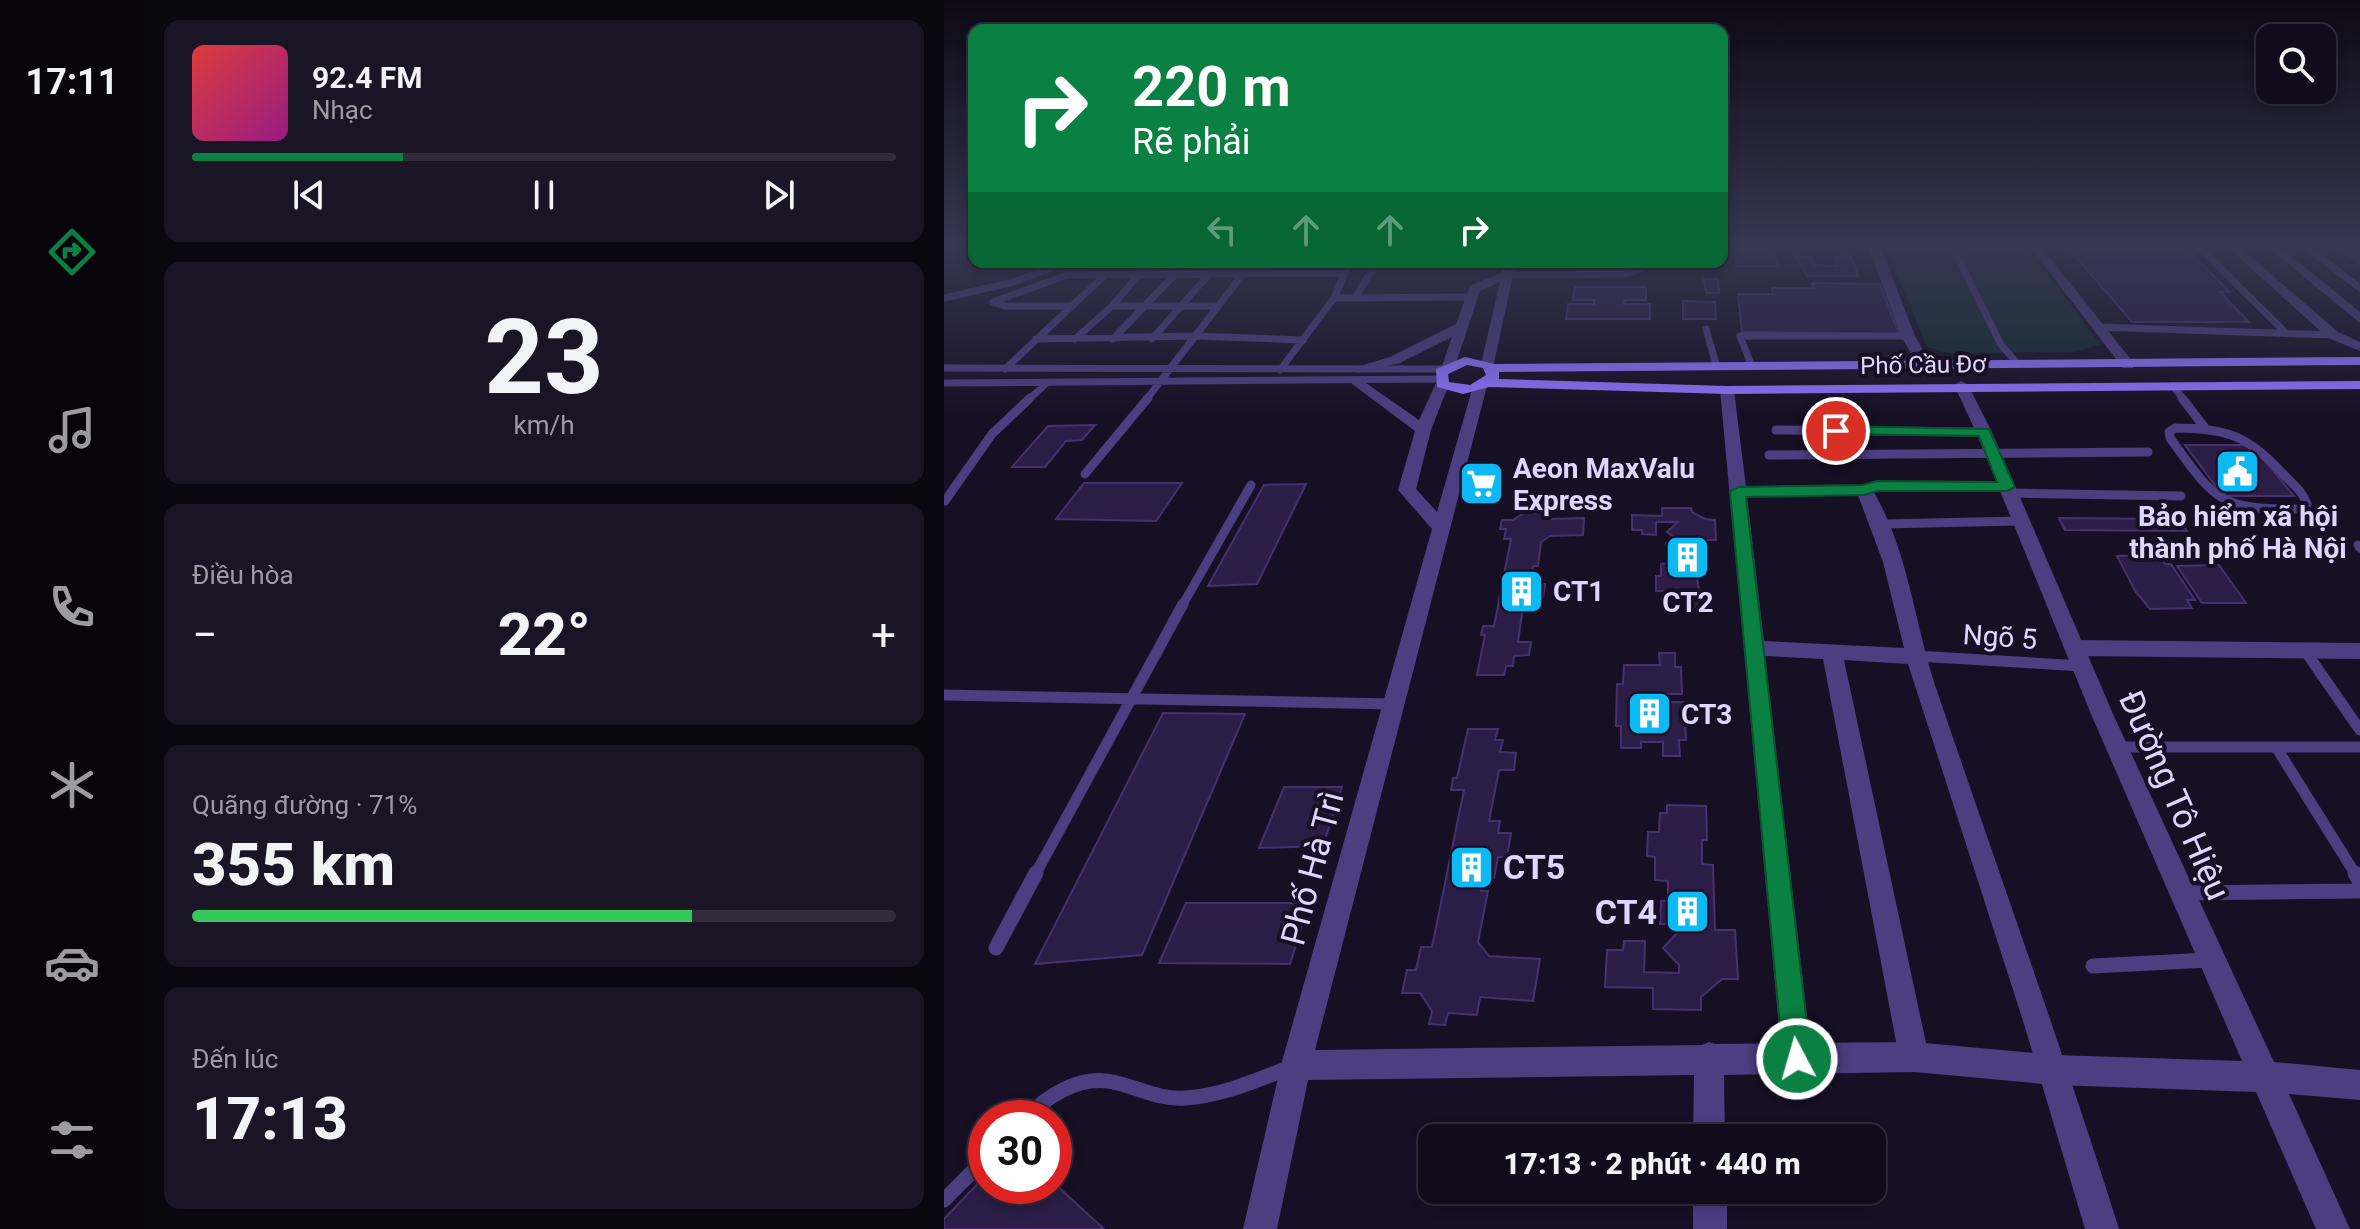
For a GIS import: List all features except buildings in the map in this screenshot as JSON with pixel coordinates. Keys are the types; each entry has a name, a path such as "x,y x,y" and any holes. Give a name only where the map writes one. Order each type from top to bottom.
{"main road":[{"name":"Phố Cầu Đơ","path":"2360,361 2128,365 1490,366 1474,361 1443,374 1455,389 1484,385 1727,390 1961,385 2360,385"},
{"path":"2296,362 2315,366 2329,378 2329,381 2318,386"},
{"path":"1909,386 1924,364 1961,385 1985,364"},
{"path":"1484,385 1494,376 1490,366"}],"street":[{"path":"1441,528 1407,490 1423,430 1471,300"},
{"path":"1490,366 1502,300"},
{"path":"1895,300 1908,336 1924,364"},
{"path":"2077,300 2128,365"},
{"path":"2294,300 2360,361"},
{"path":"2337,300 2360,319"},
{"path":"1423,430 1359,375 1463,326"},
{"name":"Phố Hà Trì","path":"1260,1229 1296,1065 1441,528 1484,385"},
{"name":"Đường Tô Hiệu","path":"1961,385 1984,432 2116,747 2333,1229"},
{"path":"1727,390 1797,1059"},
{"path":"1738,492 1864,490 1882,524 1915,656 2055,1070 2102,1229"},
{"path":"1755,648 1915,656"},
{"path":"1832,651 1914,1057"},
{"path":"2078,657 2360,651"},
{"path":"1709,1057 1709,1124"},
{"path":"1296,1065 1709,1057 1914,1057 2055,1070 2266,1077 2360,1085"},
{"path":"1710,1204 1710,1229"}],"lane":[{"path":"997,300 993,302 1004,306 1072,306"},
{"path":"1005,369 1078,300"},
{"path":"1075,339 1117,300"},
{"path":"1113,339 1149,300"},
{"path":"1152,339 1185,300"},
{"path":"1085,474 1158,382 1172,369 1222,300"},
{"path":"1280,370 1332,300"},
{"path":"1979,300 2001,345 2018,364"},
{"path":"2253,300 2286,333"},
{"path":"1112,306 1217,306"},
{"path":"2098,327 2333,335"},
{"path":"1706,329 1716,364"},
{"path":"1036,339 1194,336 1303,340"},
{"path":"1751,364 1740,336 1908,336"},
{"path":"944,368 1280,370 1359,375"},
{"path":"944,383 1158,382 1443,374"},
{"path":"945,501 992,434 1047,383"},
{"path":"2173,386 2205,428"},
{"path":"2175,428 2205,428 2221,428 2247,437 2304,496 2307,504 2301,509 2239,509 2217,501 2169,432 2175,428"},
{"path":"1776,430 1984,432"},
{"path":"1769,455 1994,456 2148,452"},
{"path":"996,948 1129,699 1251,485"},
{"path":"1864,490 1877,486 2181,496"},
{"path":"1882,524 2020,521"},
{"path":"2306,652 2360,730"},
{"name":"Ngõ 5","path":"1915,656 2078,657"},
{"path":"944,695 1393,704"},
{"path":"2116,747 2360,747"},
{"path":"2276,747 2360,882"},
{"path":"2181,893 2360,891"},
{"path":"2093,966 2210,960"},
{"path":"1046,1100 1071,1086 1112,1082 1184,1098 1231,1088 1296,1065"},
{"path":"944,1200 968,1176"}],"green space":[{"path":"1908,300 2067,300 2100,344 2076,352 1947,353 1927,347"}],"place":[{"name":"Bảo hiểm xã hội thành phố Hà Nội","path":"2238,471"},
{"name":"Aeon MaxValu Express","path":"1482,484"},
{"name":"CT2","path":"1688,558"},
{"name":"CT1","path":"1522,591"},
{"name":"CT3","path":"1650,714"},
{"name":"CT5","path":"1472,867"},
{"name":"CT4","path":"1688,912"}],"route":[{"path":"1797,1059 1738,492 1864,490 1877,486 2007,487 1984,432 1836,431"}]}
